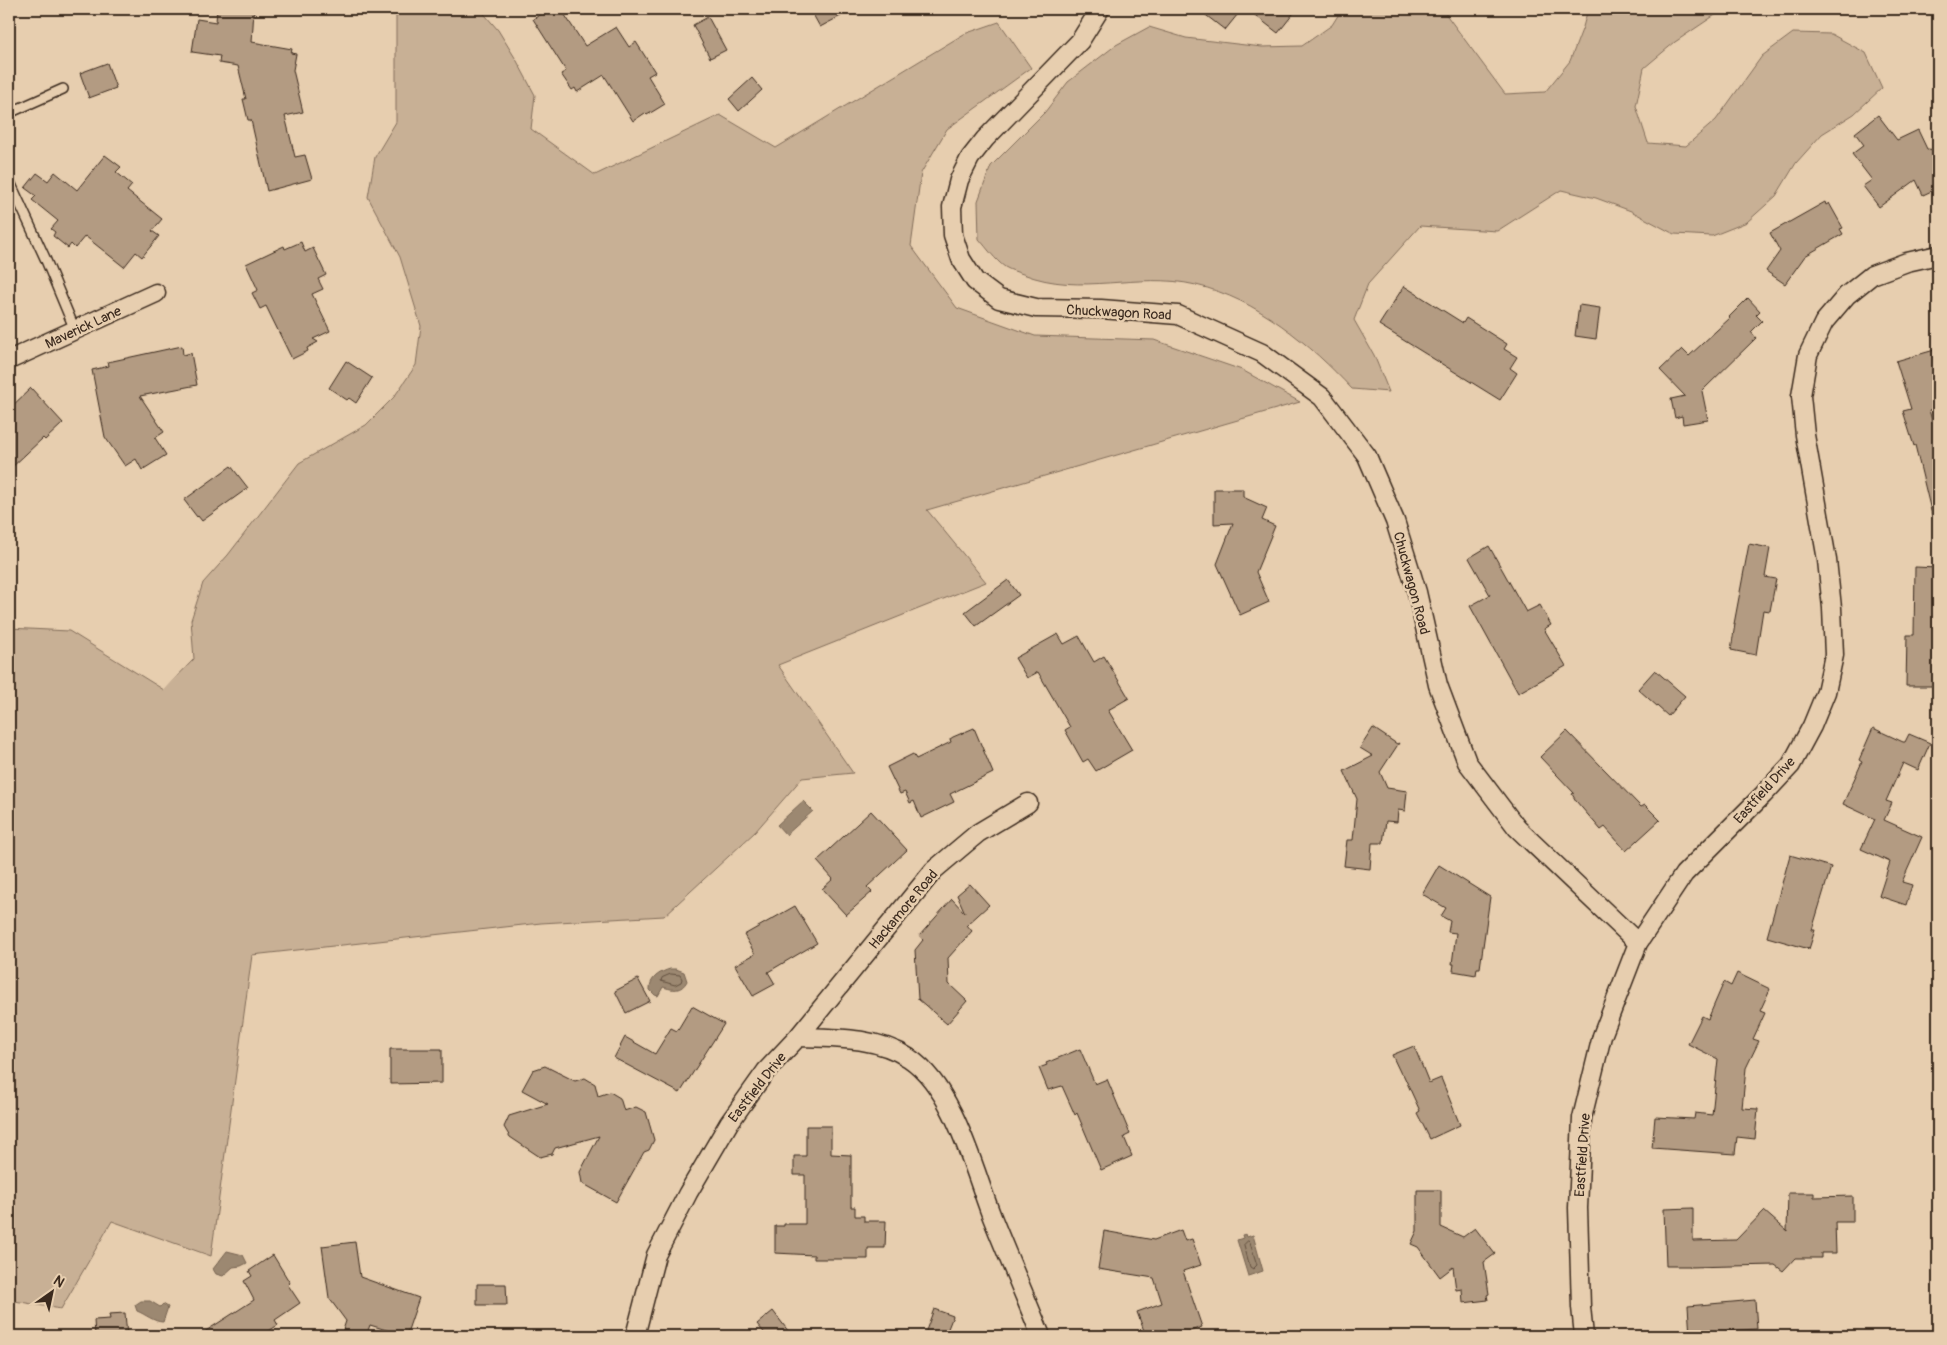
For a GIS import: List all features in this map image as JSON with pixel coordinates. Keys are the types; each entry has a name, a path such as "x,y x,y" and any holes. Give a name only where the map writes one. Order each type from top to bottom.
{"street":[{"name":"Chuckwagon Road","path":"1100,9 1080,41 985,139 970,158 960,180 952,207 953,235 961,259 975,281 999,299 1036,308 1100,309 1178,315 1262,353 1322,397 1367,456 1395,521 1417,592 1438,685 1468,762 1517,828 1638,944"},
{"name":"Eastfield Drive","path":"1584,1336 1581,1307 1578,1208 1582,1118 1602,1036 1638,944 1684,874 1763,796 1791,765 1812,726 1826,692 1834,655 1832,608 1827,560 1801,396 1808,355 1824,322 1847,295 1872,275 1907,262 1938,255"},
{"name":"Maverick Lane","path":"9,360 156,293"},
{"name":"Hackamore Road","path":"798,1037 934,870 978,833 1028,803"},
{"name":"Eastfield Drive","path":"635,1336 635,1330 656,1255 688,1193 728,1123 766,1071 798,1037"},
{"path":"798,1037 847,1039 884,1046 909,1058 930,1078 955,1116 992,1216 1041,1336"}],"lane":[{"path":"9,113 63,89"},
{"path":"9,180 76,330"}],"shaded area":[{"path":"396,9 480,9 498,30 535,95 531,129 595,175 720,115 776,148 964,34 999,22 1031,68 947,129 921,173 911,246 957,308 1035,336 1154,340 1242,370 1300,402 927,510 986,582 778,665 853,773 802,778 755,832 664,916 541,923 252,955 211,1256 112,1221 61,1309 9,1300 9,628 69,631 164,690 194,659 191,620 203,583 228,555 299,463 366,425 394,397 416,365 421,326 400,257 368,197 375,157 396,122"},
{"path":"1342,9 1442,9 1505,94 1545,92 1570,61 1588,9 1724,9 1675,42 1644,68 1636,106 1648,143 1686,146 1716,120 1762,56 1793,33 1831,34 1866,53 1882,88 1854,114 1822,134 1796,163 1776,196 1747,222 1712,236 1674,234 1631,211 1596,198 1561,190 1497,231 1420,226 1368,284 1354,320 1374,355 1389,392 1352,389 1336,372 1281,325 1240,301 1218,292 1174,281 1088,284 1045,281 1005,267 979,239 978,201 991,166 1045,112 1068,82 1116,45 1149,27 1186,38 1262,47 1302,46 1332,25"}],"water":[{"path":"803,801 813,811 786,835 777,825"},
{"path":"670,969 684,972 687,981 685,985 679,989 663,987 658,996 655,995 650,990 651,982 659,974"},
{"path":"1246,1234 1247,1237 1253,1235 1263,1271 1248,1276 1237,1240 1243,1238 1242,1235"},
{"path":"227,1251 243,1255 247,1263 233,1267 223,1276 216,1274 213,1269"},
{"path":"141,1301 150,1301 160,1307 163,1304 168,1307 163,1322 137,1311 135,1305"}],"building":[{"path":"217,9 254,9 252,42 292,49 291,53 296,54 293,70 303,112 285,116 295,157 305,155 312,179 267,191 251,120 248,120 243,99 246,99 238,66 219,63 220,56 192,52 197,19 216,22"},
{"path":"550,9 561,9 585,46 616,27 629,47 636,42 655,72 648,76 665,104 633,121 604,75 577,92 575,88 572,90 561,74 566,71 533,19"},
{"path":"810,9 854,9 820,27"},
{"path":"1198,9 1242,9 1225,30"},
{"path":"1247,9 1297,9 1278,33"},
{"path":"708,17 726,50 710,58 693,25"},
{"path":"107,63 116,88 89,98 80,73"},
{"path":"752,78 762,90 739,111 729,99"},
{"path":"1878,115 1897,140 1918,130 1927,149 1938,150 1938,188 1923,195 1916,180 1879,207 1863,186 1872,180 1852,154 1864,145 1855,133"},
{"path":"105,155 121,167 116,172 132,185 127,191 162,219 152,231 159,236 142,257 136,252 124,267 85,236 75,248 71,244 68,248 53,236 55,232 51,229 58,221 32,200 36,196 25,188 37,173 48,181 55,172 77,190"},
{"path":"1825,202 1826,205 1829,203 1843,228 1840,229 1843,234 1805,256 1785,284 1766,271 1780,251 1770,233"},
{"path":"301,242 305,252 313,248 326,275 318,279 323,289 312,294 330,331 313,339 318,342 307,348 308,351 292,359 266,306 260,309 252,293 258,290 246,264 284,246 285,249"},
{"path":"1404,286 1463,323 1466,318 1507,344 1504,349 1517,357 1510,368 1517,373 1500,400 1379,325"},
{"path":"1748,298 1760,311 1756,315 1762,321 1751,332 1756,338 1702,391 1708,420 1683,424 1682,416 1675,418 1671,399 1685,396 1660,370 1682,349 1689,356 1730,318"},
{"path":"1579,305 1600,308 1596,339 1575,336"},
{"path":"182,346 183,355 191,353 197,385 140,396 164,432 155,438 166,455 142,470 136,459 125,466 105,437 92,370 109,366 108,362"},
{"path":"1938,349 1938,408 1929,410 1938,440 1938,514 1932,515 1915,445 1903,411 1911,409 1896,361"},
{"path":"346,361 372,378 356,403 349,398 347,400 329,388"},
{"path":"31,388 63,423 45,440 43,438 9,470 9,409"},
{"path":"231,466 248,488 202,521 184,500"},
{"path":"1214,489 1243,489 1243,497 1267,508 1262,520 1275,526 1256,572 1269,602 1240,615 1217,564 1233,523 1214,524"},
{"path":"1749,544 1770,548 1765,577 1776,579 1770,611 1763,610 1756,655 1731,650"},
{"path":"1489,546 1526,612 1540,605 1551,625 1544,629 1566,666 1518,693 1470,606 1490,595 1469,558"},
{"path":"1915,567 1938,568 1938,686 1906,686 1907,635 1914,635"},
{"path":"1008,580 1019,595 976,626 965,612"},
{"path":"1058,634 1064,644 1079,636 1094,662 1104,656 1129,698 1108,710 1132,750 1096,771 1088,759 1083,762 1065,730 1070,727 1038,672 1027,678 1015,658"},
{"path":"1655,670 1685,696 1668,716 1638,689"},
{"path":"974,728 993,773 950,794 954,802 921,818 914,801 910,803 905,792 900,794 887,767 913,754 916,759 951,742 950,739 953,737"},
{"path":"1373,728 1397,744 1399,743 1380,772 1387,788 1407,791 1405,811 1398,810 1397,822 1386,821 1383,843 1372,843 1370,869 1344,866 1347,840 1353,840 1357,799 1344,771 1373,756 1360,748"},
{"path":"1873,728 1903,742 1905,742 1909,734 1930,743 1918,770 1903,763 1886,801 1892,803 1884,820 1922,837 1902,882 1912,885 1906,905 1879,896 1890,862 1861,849 1875,819 1843,804 1862,762 1859,760"},
{"path":"1567,731 1641,807 1645,805 1660,820 1626,851 1605,827 1601,830 1576,801 1572,794 1574,793 1540,757"},
{"path":"871,811 907,850 867,887 872,892 846,915 822,889 833,879 817,861"},
{"path":"1790,855 1831,867 1812,930 1815,930 1809,949 1767,937"},
{"path":"1439,865 1490,897 1480,968 1477,968 1476,975 1453,971 1454,964 1452,964 1456,933 1448,932 1450,921 1441,916 1446,908 1422,894"},
{"path":"970,884 989,905 967,925 972,931 948,958 949,984 967,1001 947,1024 918,999 915,950 923,940 919,936 952,899 965,913 957,895"},
{"path":"795,906 817,943 768,972 775,984 753,996 735,965 755,954 744,935"},
{"path":"1737,973 1770,989 1760,1011 1765,1013 1753,1039 1759,1041 1746,1068 1742,1108 1758,1109 1755,1139 1737,1137 1735,1154 1652,1148 1655,1117 1694,1119 1695,1113 1712,1115 1718,1059 1688,1044 1702,1016 1708,1019 1724,982 1731,986"},
{"path":"638,979 650,1001 626,1013 615,991"},
{"path":"692,1006 724,1024 680,1093 614,1058 625,1037 655,1054 671,1028 677,1031"},
{"path":"1414,1046 1429,1083 1441,1078 1460,1125 1430,1139 1417,1113 1420,1111 1392,1055"},
{"path":"390,1049 442,1049 442,1083 390,1084"},
{"path":"1080,1049 1095,1084 1107,1079 1130,1134 1124,1137 1132,1156 1101,1170 1077,1113 1075,1115 1062,1086 1048,1090 1039,1068 1047,1065 1046,1063"},
{"path":"545,1066 575,1081 585,1078 595,1084 598,1096 610,1092 620,1098 624,1111 636,1107 646,1112 654,1140 649,1150 644,1152 616,1202 582,1183 580,1172 599,1136 555,1148 552,1154 540,1157 510,1137 504,1127 509,1116 548,1104 522,1090 533,1070"},
{"path":"806,1126 831,1126 831,1154 851,1155 851,1207 855,1207 855,1216 864,1216 864,1221 886,1221 885,1248 868,1248 868,1259 814,1259 814,1255 775,1253 775,1226 805,1224 805,1175 794,1175 794,1156 806,1156"},
{"path":"1417,1190 1441,1190 1441,1227 1463,1237 1475,1228 1495,1254 1484,1262 1489,1294 1487,1295 1488,1300 1463,1303 1462,1289 1456,1290 1453,1267 1440,1277 1418,1247 1411,1244 1417,1231"},
{"path":"1788,1193 1814,1193 1814,1197 1853,1196 1853,1222 1835,1222 1836,1253 1821,1253 1821,1258 1795,1258 1783,1271 1775,1265 1666,1266 1664,1209 1693,1208 1693,1241 1736,1240 1764,1211 1787,1231"},
{"path":"1181,1230 1185,1241 1192,1239 1201,1265 1183,1271 1202,1327 1176,1336 1146,1336 1137,1312 1162,1303 1154,1278 1098,1269 1104,1231 1154,1240"},
{"path":"355,1242 360,1277 419,1298 406,1336 370,1325 366,1336 341,1336 346,1321 329,1298 322,1246"},
{"path":"273,1255 290,1283 288,1285 300,1303 275,1320 278,1325 261,1336 198,1336 254,1300 244,1281 252,1276 249,1271"},
{"path":"477,1284 506,1284 507,1305 477,1305"},
{"path":"1755,1300 1757,1329 1725,1331 1725,1336 1690,1336 1688,1306"},
{"path":"934,1309 953,1316 945,1336 924,1336"},
{"path":"773,1311 792,1336 767,1336 757,1324"},
{"path":"125,1313 127,1336 95,1336 94,1320 110,1319 109,1314"}]}
